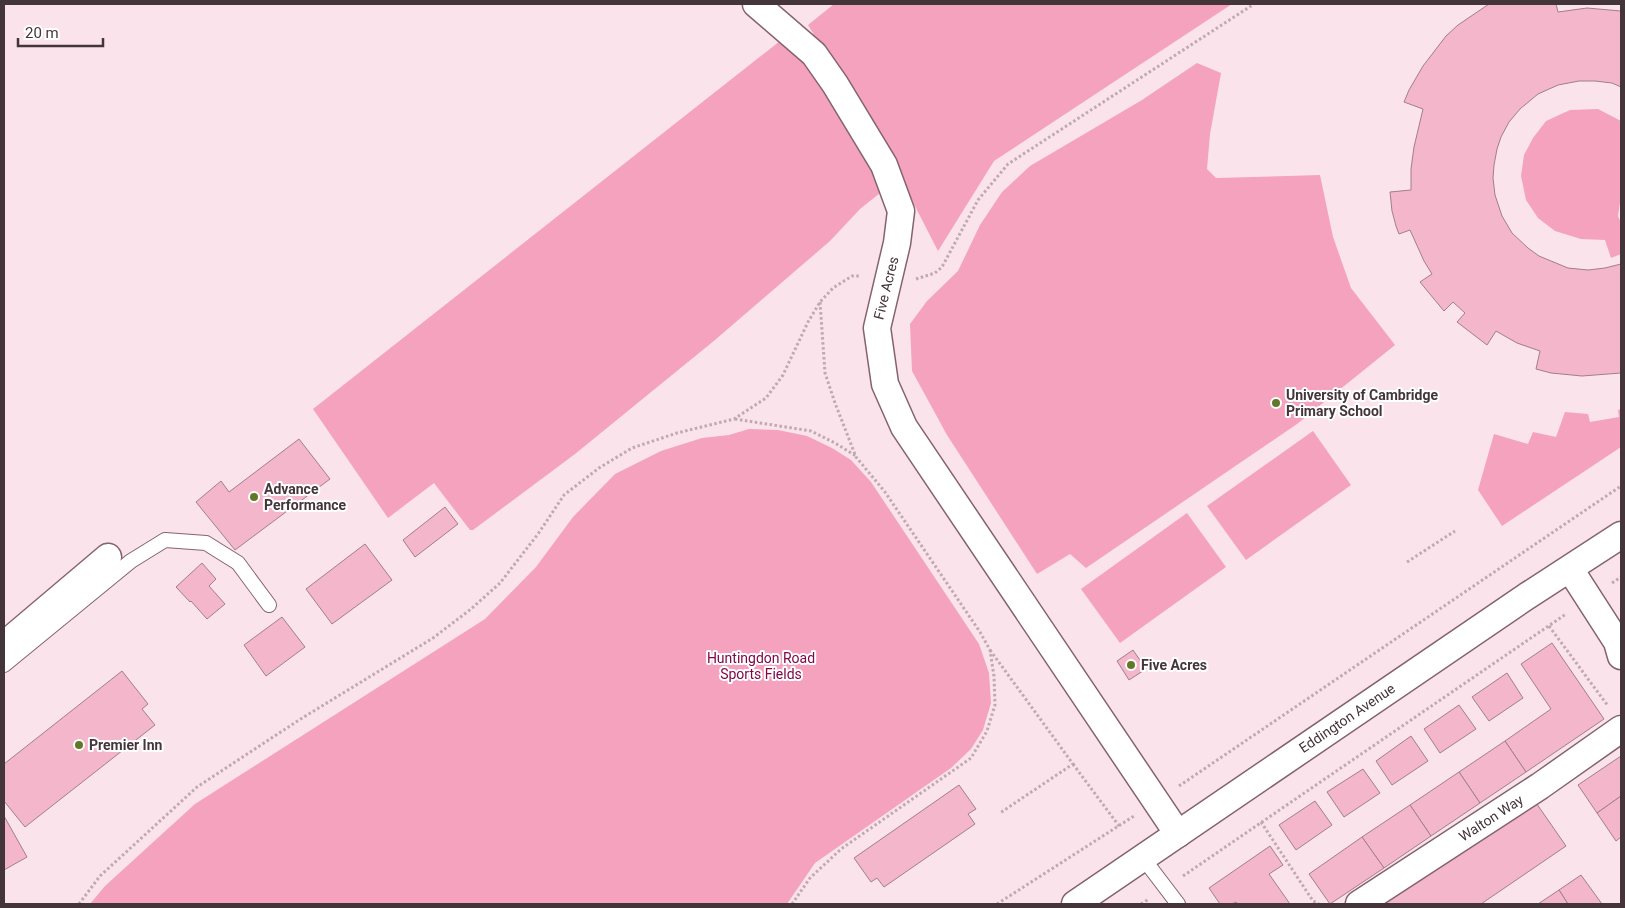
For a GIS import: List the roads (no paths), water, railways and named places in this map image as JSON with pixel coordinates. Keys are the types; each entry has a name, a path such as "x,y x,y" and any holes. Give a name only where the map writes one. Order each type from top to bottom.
{"street":[{"name":"Five Acres","path":"756,4 814,54 835,84 884,165 901,211 898,243 877,328 885,384 904,427 1178,834"},
{"name":"Eddington Avenue","path":"1074,904 1519,601 1621,535"},
{"path":"4,645 108,557"},
{"path":"1570,569 1617,642 1621,656"},
{"name":"Walton Way","path":"1359,904 1540,786 1615,719"}],"lane":[{"path":"4,665 131,561 166,540 206,543 238,563 269,606"},
{"path":"1143,858 1178,904"}],"place":[{"name":"University of Cambridge Primary School","path":"1276,403"},
{"name":"Advance Performance","path":"254,497"},
{"name":"Five Acres","path":"1131,665"},
{"name":"Premier Inn","path":"79,745"}],"park label":[{"name":"Huntingdon Road Sports Fields","path":"761,666"}]}
